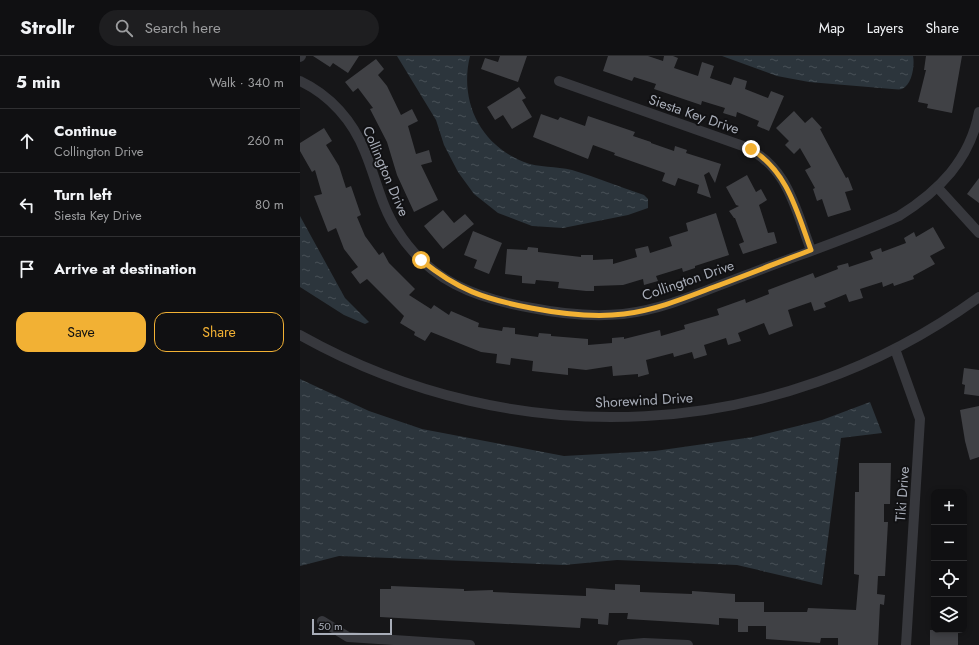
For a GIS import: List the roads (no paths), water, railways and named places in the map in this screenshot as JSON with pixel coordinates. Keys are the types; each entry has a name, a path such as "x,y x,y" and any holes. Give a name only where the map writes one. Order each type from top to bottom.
{"street":[{"name":"Collington Drive","path":"300,81 323,95 348,121 366,153 385,210 406,242 421,260 439,274 480,296 502,303 569,314 597,316 624,314 669,304 899,216 938,188 956,168 973,135 979,112"},
{"name":"Siesta Key Drive","path":"559,81 743,146 759,154 773,166 787,186 811,250"},
{"path":"938,188 979,232"},
{"name":"Shorewind Drive","path":"300,335 358,364 394,379 432,392 508,410 587,417 666,415 744,403 819,382 865,364 895,349 931,329 979,297"},
{"name":"Tiki Drive","path":"895,349 920,419 906,645"},
{"path":"322,621 348,637 470,645"},
{"path":"622,645 644,643 688,645"}],"water":[{"path":"397,56 470,56 467,73 471,105 476,120 495,145 524,162 572,170 644,195 648,199 648,208 628,215 563,228 532,226 498,213 474,194 458,172 444,145 436,120"},
{"path":"722,56 913,56 914,64 908,83 902,89 898,89 809,82 777,76"},
{"path":"300,216 345,298 369,322 365,324 344,315 300,287"},
{"path":"300,379 369,411 422,429 564,456 655,451 753,437 822,420 870,402 882,433 841,438 822,585 737,565 617,560 564,565 339,556 300,566"}]}
